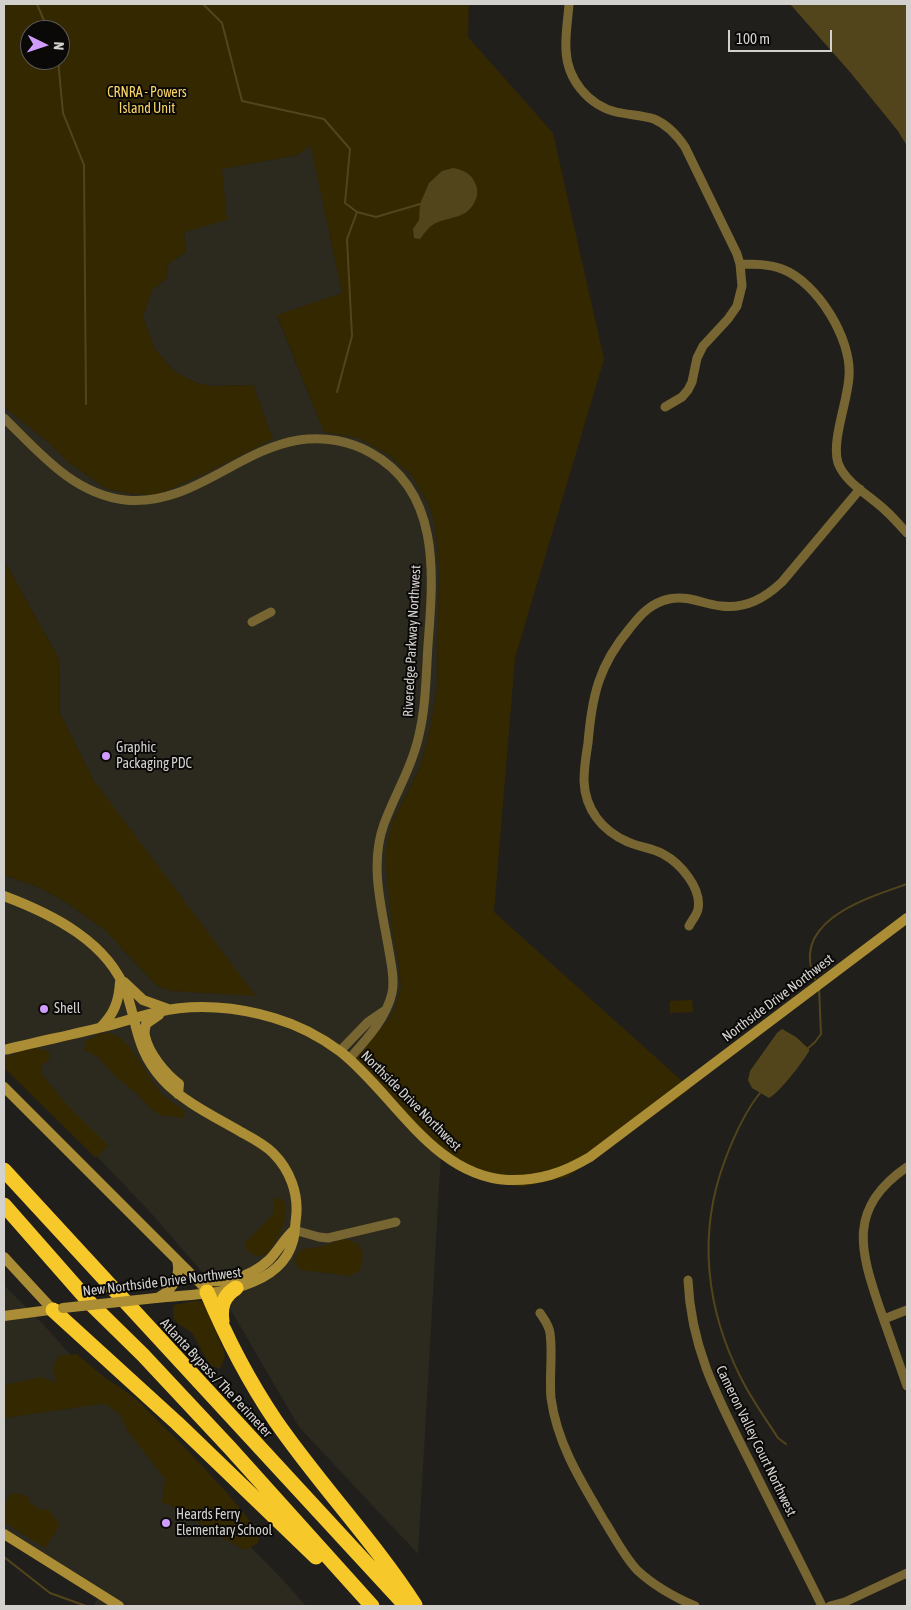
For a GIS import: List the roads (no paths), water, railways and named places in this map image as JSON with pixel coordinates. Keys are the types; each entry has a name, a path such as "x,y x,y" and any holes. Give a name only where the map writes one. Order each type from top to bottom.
{"highway":[{"name":"Atlanta Bypass / The Perimeter","path":"4,1170 314,1509 406,1606"},
{"path":"4,1205 91,1304 143,1354 372,1606"},
{"path":"225,1332 222,1303 227,1295 236,1288"},
{"path":"207,1292 225,1332 257,1391 279,1425 380,1554 416,1606"},
{"path":"58,1309 262,1503 366,1606"}],"street":[{"path":"569,4 566,50 568,66 574,80 586,96 601,106 616,112 654,119 677,134 685,147 740,264 742,286 737,306 728,319 703,346 697,358 692,382 688,390 682,397 665,407"},
{"path":"740,264 775,266 794,275 814,293 838,328 847,351 850,374 836,444 836,454 842,471 907,533"},
{"name":"Riveredge Parkway Northwest","path":"4,418 67,477 88,490 112,498 143,500 173,495 267,450 288,442 314,439 342,442 377,456 396,472 417,500 425,522 430,549 432,580 424,706 420,734 408,772 384,824 377,853 378,884 393,980 392,991 376,1029 349,1059"},
{"path":"689,926 695,916 698,902 692,882 682,868 661,853 628,842 613,834 598,821 589,804 584,779 591,708 599,679 609,658 624,635 641,614 654,604 684,598 720,606 735,606 752,602 770,593 782,582 860,489"},
{"path":"252,622 271,612"},
{"path":"4,896 39,910 69,928 94,948 111,965 120,978 143,1000 172,1009"},
{"name":"Northside Drive Northwest","path":"4,1050 172,1009 200,1007 232,1009 274,1018 308,1032 349,1059 426,1139 454,1163 477,1174 523,1181 569,1170 590,1157 907,918"},
{"path":"101,1027 115,1009 120,978"},
{"name":"New Northside Drive Northwest","path":"4,1316 236,1288 258,1281 271,1273 293,1241 296,1214 295,1196 290,1178 280,1161 262,1144 178,1094 166,1083 149,1061 138,1037 127,995 120,978"},
{"path":"172,1009 153,1018 146,1024 144,1035 153,1054 171,1078 179,1084 178,1094"},
{"path":"340,1052 368,1022 384,1011"},
{"path":"4,1087 195,1277 207,1292"},
{"path":"907,1167 889,1180 876,1196 867,1214 863,1234 863,1254 868,1275 907,1386"},
{"path":"294,1230 328,1238 396,1222"},
{"name":"New Northside Drive Northwest","path":"195,1277 207,1281 219,1281 252,1272 268,1260 294,1230"},
{"path":"4,1257 58,1309"},
{"path":"156,1298 175,1284 178,1274 178,1260"},
{"name":"Cameron Valley Court Northwest","path":"688,1280 694,1328 708,1376 822,1606"},
{"path":"884,1319 907,1310"},
{"path":"540,1313 547,1322 550,1332 551,1398 556,1423 576,1473 620,1548 636,1569 675,1597 695,1606"},
{"path":"4,1534 119,1606"},
{"path":"830,1606 845,1602 907,1573"}],"waterway":[{"path":"37,4 44,20"},
{"path":"203,4 222,23 242,101 324,119 350,149 345,203 357,212 376,217 420,204"},
{"path":"59,70 63,113 84,165 86,404"},
{"path":"337,392 352,336 347,239 357,212"},
{"path":"815,979 810,959 813,942 822,927 836,915 853,905 907,884"},
{"path":"806,1050 821,1034 819,988"},
{"path":"760,1093 744,1117 736,1134 716,1188 711,1216 710,1272 713,1299 730,1353 742,1380 755,1402 778,1438 786,1444"},
{"path":"4,1557 50,1593 86,1606"}],"place":[{"name":"Graphic Packaging PDC","path":"106,756"},
{"name":"Shell","path":"44,1009"},
{"name":"Heards Ferry Elementary School","path":"166,1523"}],"park label":[{"name":"CRNRA - Powers Island Unit","path":"147,102"}]}
